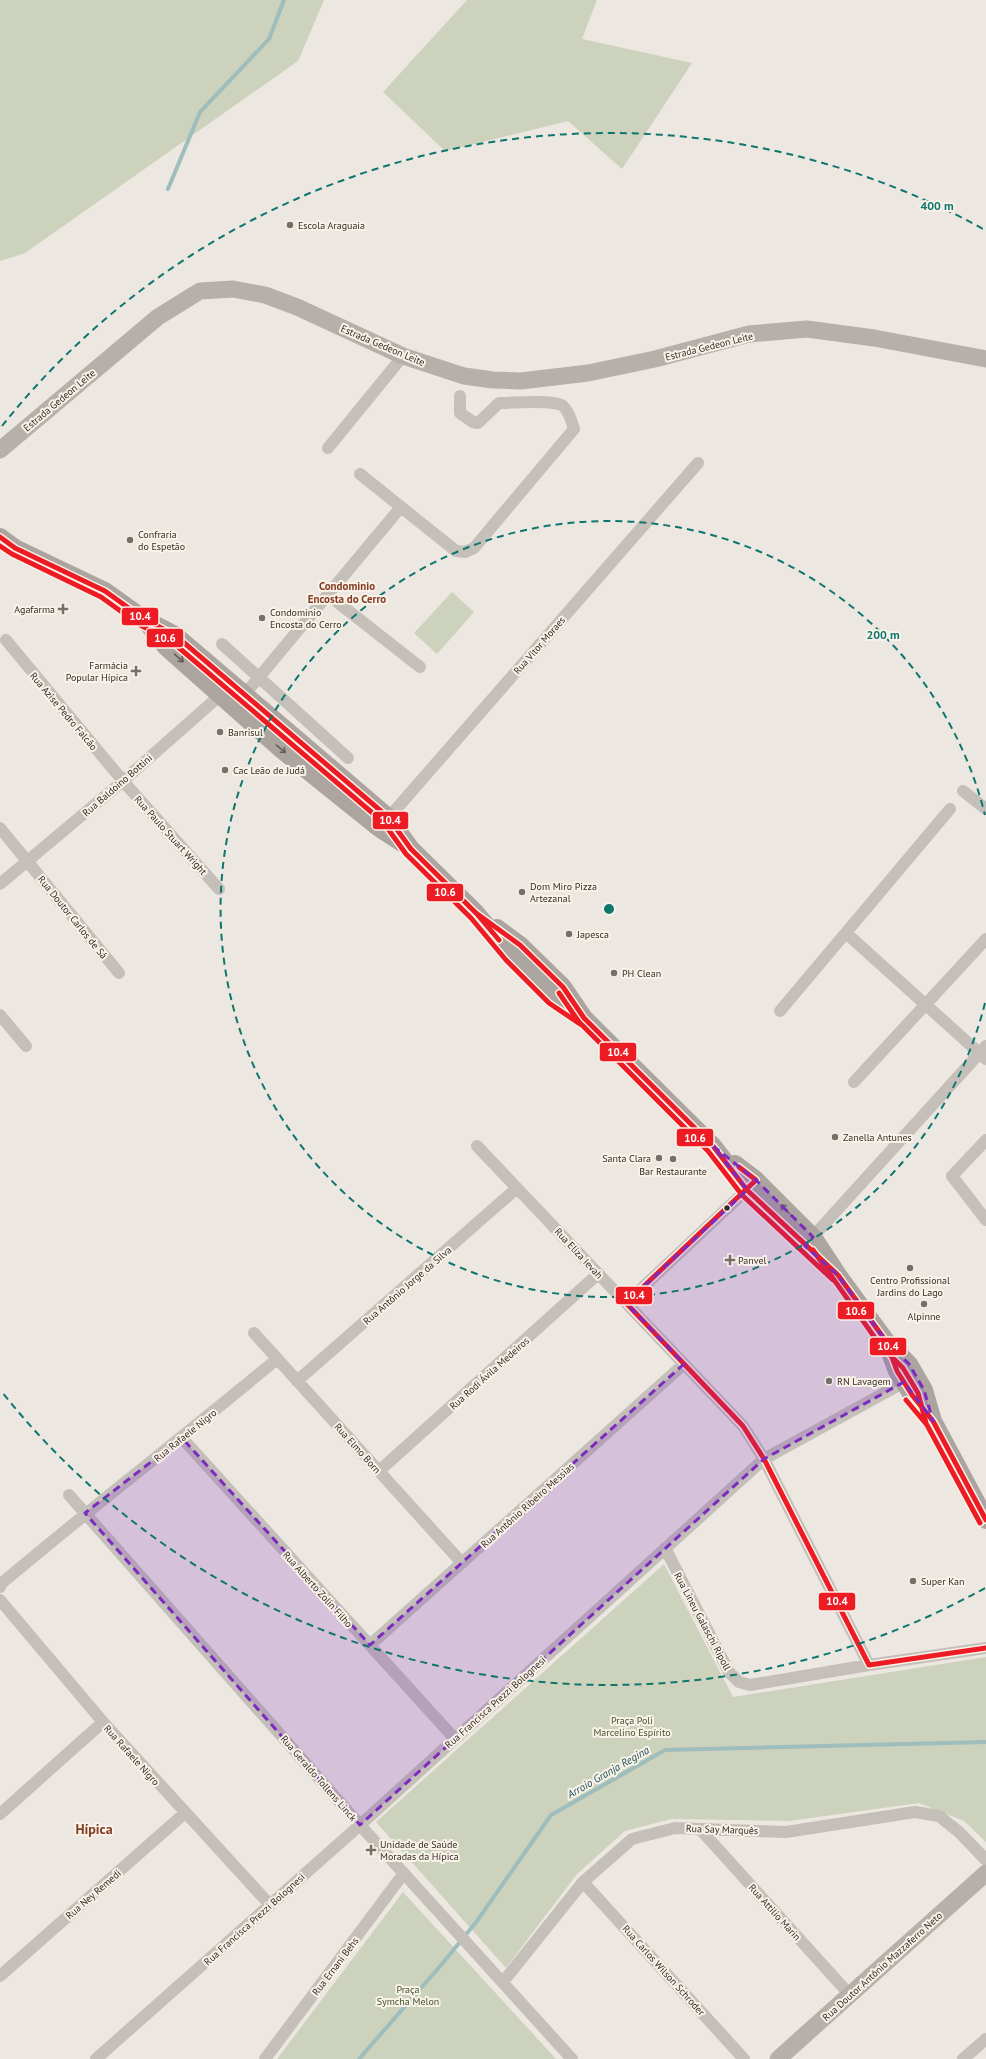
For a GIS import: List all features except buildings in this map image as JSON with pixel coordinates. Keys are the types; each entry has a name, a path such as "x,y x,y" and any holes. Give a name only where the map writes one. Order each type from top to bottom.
{"main road":[{"name":"Estrada Gedeon Leite","path":"0,450 158,317 200,291 233,288 265,295 297,307 403,356 464,376 521,381 588,373 655,359 749,334 806,329 874,338 986,359"},
{"path":"0,537 8,546 105,592 144,619 166,647 233,691 412,849 476,913 516,950 553,998 584,1018 713,1146 809,1242 838,1275 886,1341 898,1370 910,1379 912,1395 934,1421 986,1520"},
{"path":"233,691 282,750 384,823"},
{"name":"Rua Doutor Antônio Mazzaferro Neto","path":"778,2059 986,1873"}],"street":[{"path":"328,448 403,356"},
{"path":"360,474 456,551 465,552 474,548 574,429 564,406 555,403 500,403 478,423 473,422 460,413 460,396"},
{"name":"Rua Vitor Moraes","path":"384,823 698,463"},
{"name":"Rua Baldoino Bottini","path":"0,884 233,691 260,677 327,594 401,507"},
{"path":"327,594 420,667"},
{"name":"Rua Azise Pedro Falcão","path":"6,640 123,781"},
{"path":"222,644 348,758"},
{"name":"Rua Paulo Stuart Wright","path":"123,781 219,889"},
{"path":"963,791 986,809"},
{"path":"780,1012 950,809"},
{"name":"Rua Doutor Carlos de Sá","path":"0,828 119,973"},
{"path":"809,1242 984,1053 925,1005 846,933"},
{"path":"854,1082 986,939"},
{"path":"0,1015 26,1046"},
{"path":"986,1140 952,1176 986,1220"},
{"name":"Rua Eliza Ievah","path":"477,1146 743,1426 764,1459 868,1665"},
{"path":"626,1303 752,1185"},
{"name":"Rua Antônio Jorge da Silva","path":"297,1381 517,1188"},
{"name":"Rua Rodi Ávila Medeiros","path":"379,1471 598,1274"},
{"name":"Rua Elmo Born","path":"254,1333 462,1563"},
{"name":"Rua Rafaele Nigro","path":"0,1587 2,1583 85,1513 182,1438 277,1359"},
{"name":"Rua Antônio Ribeiro Messias","path":"370,1645 684,1364"},
{"name":"Rua Francisca Prezzi Bolognesi","path":"96,2059 360,1825 764,1459 910,1379"},
{"name":"Rua Alberto Zolin Filho","path":"182,1438 455,1739"},
{"name":"Rua Geraldo Tollens Linck","path":"69,1495 360,1825 504,1982 572,2059"},
{"name":"Rua Lineu Galaschi Ripoll","path":"665,1548 729,1672 739,1682 750,1685 868,1665 986,1648"},
{"name":"Rua Rafaele Nigro","path":"0,1600 103,1722 270,1905"},
{"path":"0,1814 103,1722"},
{"name":"Rua Say Marquês","path":"504,1982 583,1882 632,1839 675,1828 786,1832 915,1812 939,1816 959,1832 986,1860"},
{"name":"Rua Ney Remedi","path":"0,1976 185,1813"},
{"name":"Rua Attilio Marin","path":"700,1829 850,1995"},
{"name":"Rua Ernani Behs","path":"266,2059 404,1873"},
{"name":"Rua Carlos Wilson Schroder","path":"583,1882 744,2059"},
{"path":"963,2059 986,2039"}],"highlighted area":[{"path":"713,1146 756,1180 813,1237 805,1246 838,1275 886,1341 909,1364 924,1390 933,1421 904,1382 764,1459 360,1825 85,1513 182,1438 370,1645 684,1364 626,1303 747,1190"}],"green space":[{"path":"0,0 324,0 298,61 25,253 0,261"},
{"path":"467,0 597,0 582,39 692,63 622,169 568,121 445,151 383,92"},
{"path":"452,592 474,612 437,654 414,633"},
{"name":"Praça Poli Marcelino Espírito","path":"664,1564 733,1697 986,1657 986,1842 964,1821 919,1803 789,1821 671,1819 625,1831 577,1874 506,1968 376,1822"},
{"name":"Praça Symcha Melon","path":"403,1892 556,2059 277,2059"}],"waterway":[{"path":"168,189 200,112 269,39 284,0"},
{"name":"Arroio Granja Regina","path":"359,2059 442,1964 477,1921 551,1815 665,1750 986,1742"}],"transit line":[{"name":"10.4","path":"0,537 15,548 105,591 144,619 175,635 388,817 411,849 476,913 499,940"},
{"name":"10.6","path":"0,546 12,554 101,597 140,625 171,641 383,822 406,854 471,918 506,960 549,1003 580,1024"},
{"name":"10.4","path":"476,913 520,945 563,987 584,1018 713,1146 747,1190 838,1275 886,1341 897,1371 912,1395 933,1421 986,1520"},
{"name":"10.6","path":"559,993 579,1022 708,1151 742,1195 833,1280"},
{"name":"10.4","path":"739,1167 756,1180 626,1303 743,1426 764,1459 869,1665 986,1648"},
{"name":"10.6","path":"813,1250 880,1345 903,1368 918,1393 926,1423"},
{"name":"10.6","path":"906,1400 927,1425 980,1523"}],"place":[{"name":"Escola Araguaia","path":"290,225"},
{"name":"Confraria do Espetão","path":"130,540"},
{"name":"Agafarma","path":"63,609"},
{"name":"Condominio Encosta do Cerro","path":"262,618"},
{"name":"Farmácia Popular Hípica","path":"136,671"},
{"name":"Banrisul","path":"220,732"},
{"name":"Cac Leão de Judá","path":"225,770"},
{"name":"Dom Miro Pizza Artezanal","path":"522,892"},
{"name":"Japesca","path":"569,934"},
{"name":"PH Clean","path":"614,973"},
{"name":"Zanella Antunes","path":"835,1137"},
{"name":"Santa Clara","path":"659,1158"},
{"name":"Bar Restaurante","path":"673,1159"},
{"name":"Panvel","path":"730,1260"},
{"name":"Centro Profissional Jardins do Lago","path":"910,1268"},
{"name":"Alpinne","path":"924,1304"},
{"name":"RN Lavagem","path":"829,1381"},
{"name":"Super Kan","path":"913,1581"},
{"name":"Unidade de Saúde Moradas da Hípica","path":"371,1850"}],"district":[{"name":"Condominio Encosta do Cerro","path":"347,592"},
{"name":"Hípica","path":"94,1829"}]}
